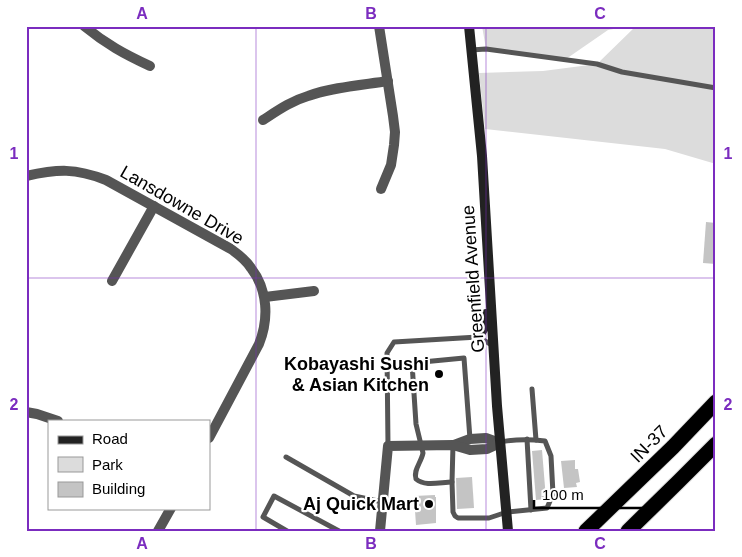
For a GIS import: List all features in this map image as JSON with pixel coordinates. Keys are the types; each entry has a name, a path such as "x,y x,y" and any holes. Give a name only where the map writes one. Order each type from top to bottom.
{"highway":[{"name":"IN-37","path":"586,531 673,447 716,402"},
{"path":"628,531 716,444"},
{"path":"576,531 662,449 673,447"}],"main road":[{"name":"Greenfield Avenue","path":"469,26 482,156 493,345 508,531"},
{"path":"478,336 487,323 483,264 486,230"}],"street":[{"path":"84,26 124,54 150,66"},
{"path":"379,26 395,132 391,165 381,189"},
{"path":"263,120 296,100 315,93 388,80"},
{"name":"Lansdowne Drive","path":"26,176 46,171 70,170 106,180 231,249 252,268 264,297 266,316 263,335 260,344 210,436"},
{"path":"112,281 154,206"},
{"path":"264,297 314,291"},
{"path":"26,412 55,420"},
{"path":"380,531 388,446 453,445 470,439 486,438 500,443"},
{"path":"453,445 470,450 487,449 500,443"},
{"path":"158,531 169,510"}],"lane":[{"path":"472,50 486,49 597,64 622,72 716,88"},
{"path":"388,446 387,353 394,342 478,336 493,345"},
{"path":"452,482 424,484 416,479 415,471 422,458 422,446 416,424 412,363 464,358 470,439"},
{"path":"532,389 536,440"},
{"path":"453,445 452,482 453,512 455,516 458,518 489,518 507,512 547,508 553,494 551,456 545,441 515,439 500,443"},
{"path":"527,439 531,510"},
{"path":"286,457 354,496 383,502"},
{"path":"287,531 263,517 274,496 339,531"}],"green space":[{"path":"482,26 630,26 608,30 566,59 486,49"},
{"path":"636,26 716,26 716,164 665,149 485,129 479,73 543,71 597,64"}],"building":[{"path":"706,222 716,223 716,264 703,263"},
{"path":"542,450 546,499 536,500 532,451"},
{"path":"575,460 575,469 578,469 580,482 576,483 577,487 564,488 561,461"},
{"path":"472,477 474,508 457,509 456,478"},
{"path":"435,495 436,523 416,525 414,496"}],"place":[{"name":"Kobayashi Sushi & Asian Kitchen","path":"439,374"},
{"name":"Aj Quick Mart","path":"429,504"}]}
